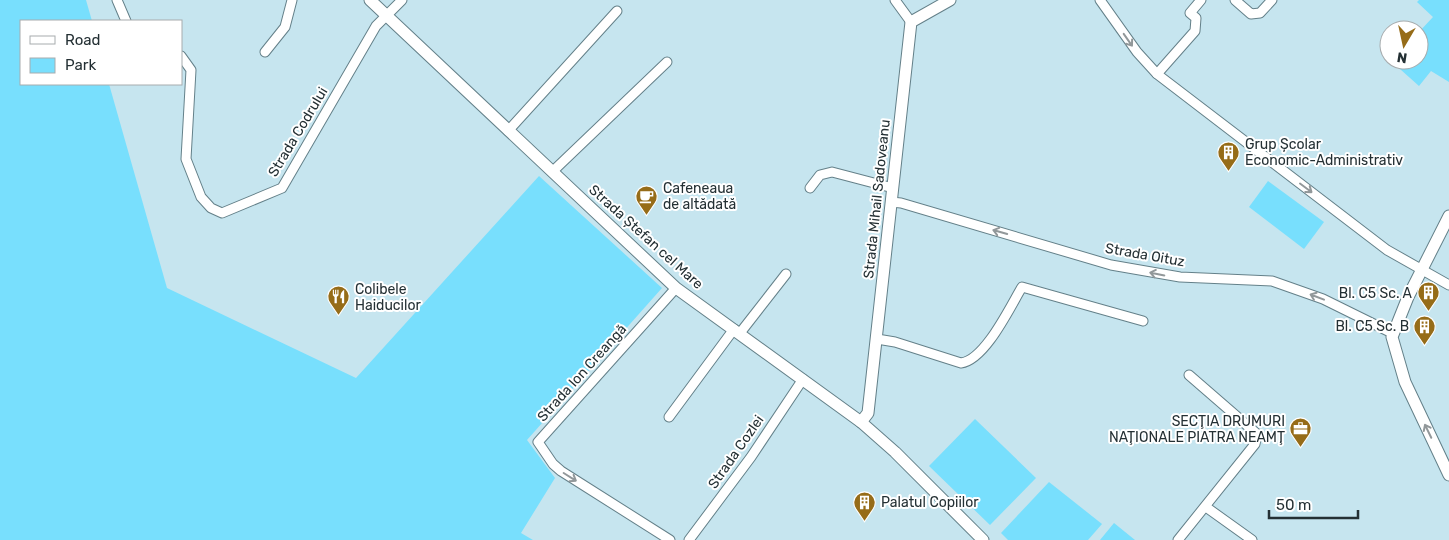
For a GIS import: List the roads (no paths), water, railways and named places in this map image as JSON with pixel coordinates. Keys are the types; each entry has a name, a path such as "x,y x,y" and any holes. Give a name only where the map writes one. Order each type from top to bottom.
{"street":[{"path":"117,0 126,20"},
{"path":"265,52 286,27 292,0"},
{"name":"Strada Ștefan cel Mare","path":"370,0 676,288 861,422 895,452 983,540"},
{"path":"385,16 402,0"},
{"path":"895,0 911,22 950,0"},
{"path":"1100,0 1137,52 1157,74 1387,250 1449,285"},
{"path":"1157,74 1194,31 1196,18 1190,13 1201,0"},
{"path":"1235,0 1251,14 1260,13 1272,0"},
{"path":"508,131 617,11"},
{"name":"Strada Codrului","path":"182,57 191,70 186,159 201,197 211,208 222,213 282,188 376,26 385,16"},
{"name":"Strada Mihail Sadoveanu","path":"861,422 868,413 911,22"},
{"path":"552,172 667,62"},
{"path":"810,188 820,175 832,172 893,188"},
{"name":"Strada Oituz","path":"891,202 901,203 1112,265 1180,277 1272,281 1323,299 1392,333"},
{"path":"1449,216 1392,333 1394,346 1406,382 1449,475"},
{"path":"669,417 737,331 786,274"},
{"path":"877,339 895,342 961,363 968,362 976,356 994,333 1022,287 1143,321"},
{"name":"Strada Ion Creangă","path":"670,540 561,471 553,464 538,442 676,288"},
{"path":"1178,540 1255,444 1257,434 1190,375"},
{"name":"Strada Cozlei","path":"689,540 751,457 803,379"},
{"path":"1206,507 1252,540"}],"place":[{"name":"Grup Școlar Economic-Administrativ","path":"1229,171"},
{"name":"Cafeneaua de altădată","path":"647,215"},
{"name":"Bl. C5 Sc. A","path":"1428,312"},
{"name":"Colibele Haiducilor","path":"339,316"},
{"name":"Bl. C5 Sc. B","path":"1425,345"},
{"name":"SECŢIA DRUMURI NAŢIONALE PIATRA NEAMŢ","path":"1301,448"},
{"name":"Palatul Copiilor","path":"865,521"}]}
